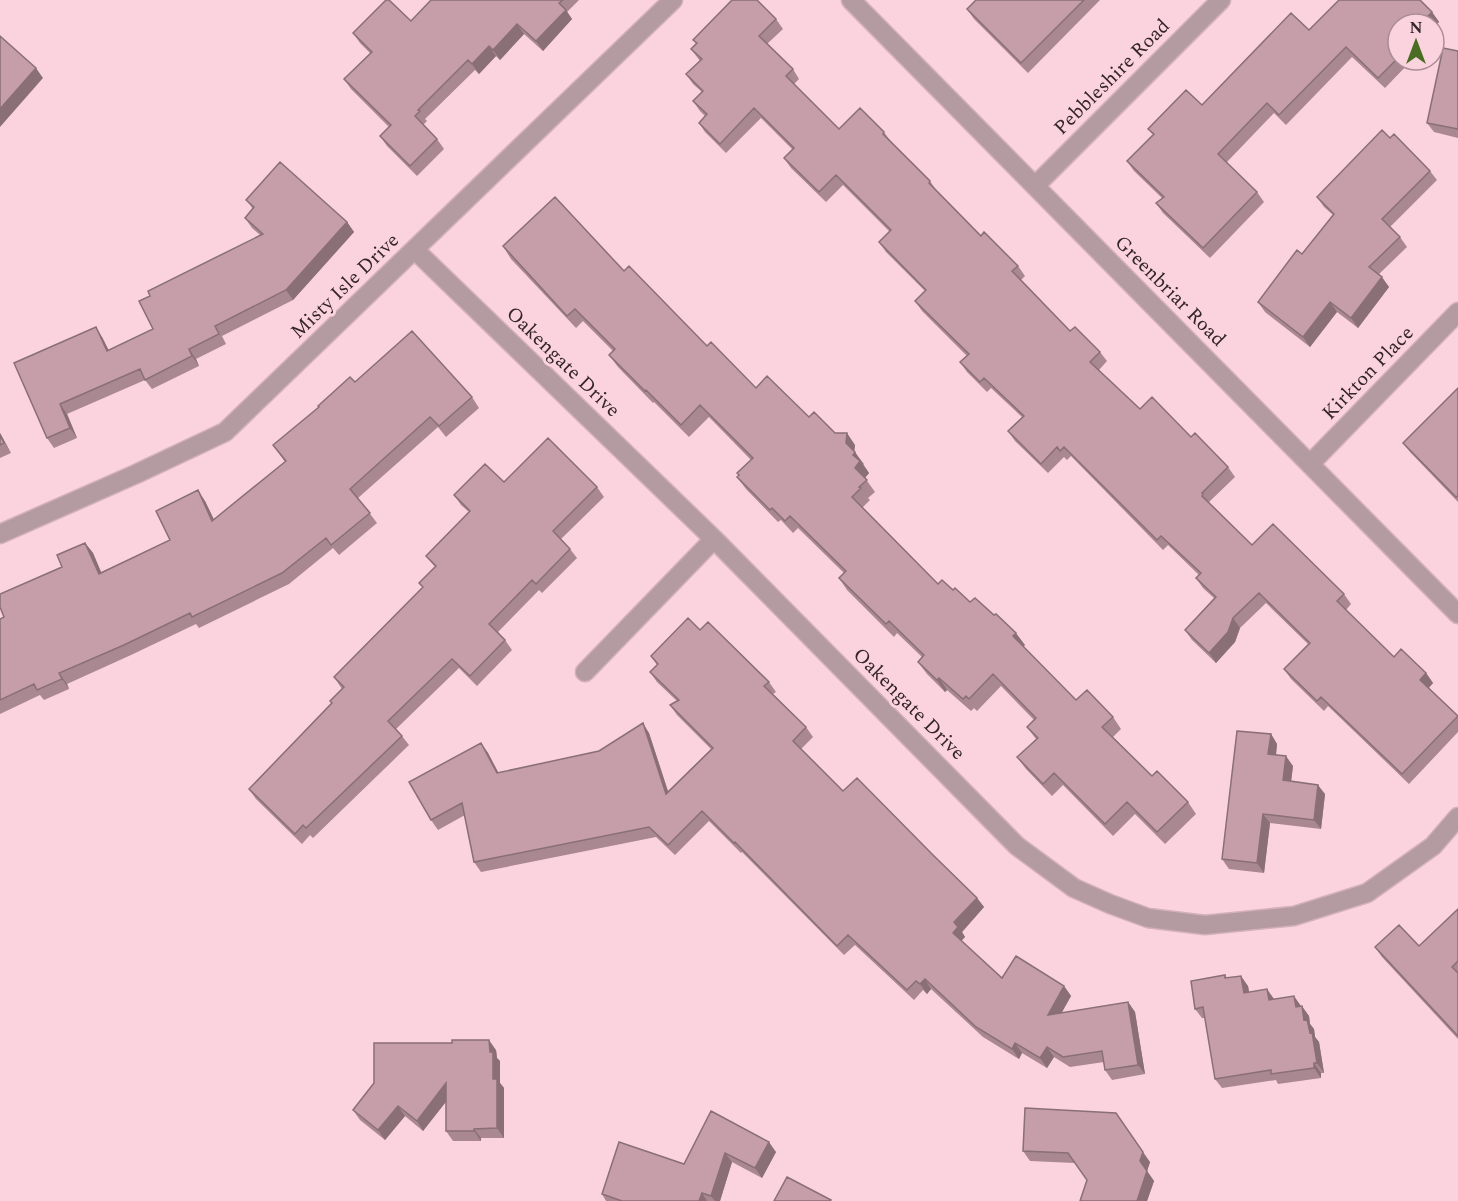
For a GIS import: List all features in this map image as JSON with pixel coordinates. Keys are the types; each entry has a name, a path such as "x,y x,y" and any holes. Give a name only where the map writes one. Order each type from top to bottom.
{"street":[{"name":"Misty Isle Drive","path":"0,534 225,432 674,0"},
{"name":"Greenbriar Road","path":"851,0 1458,614"},
{"name":"Pebbleshire Road","path":"1035,186 1221,0"},
{"name":"Oakengate Drive","path":"415,250 714,539 1017,846 1074,888 1148,918 1204,925 1294,916 1367,893 1433,846 1458,817"},
{"name":"Kirkton Place","path":"1310,464 1458,312"},
{"path":"585,672 714,539"}],"building":[{"path":"386,0 389,0 411,21 431,0 563,0 559,3 566,10 536,41 517,24 493,50 489,46 472,64 468,60 418,110 420,111 415,116 437,139 410,166 380,136 391,125 344,79 372,52 353,33"},
{"path":"732,0 757,0 776,19 759,36 793,69 786,76 839,129 860,108 981,236 984,232 1018,266 1012,271 1070,331 1075,327 1100,352 1090,362 1140,409 1152,397 1191,437 1195,433 1228,467 1202,493 1202,496 1252,545 1273,524 1344,594 1337,601 1394,657 1401,649 1426,673 1420,680 1458,716 1402,774 1321,697 1317,701 1284,669 1310,643 1259,593 1233,618 1228,632 1209,653 1185,630 1216,597 1196,578 1201,573 1161,536 1157,540 1064,447 1060,451 1057,447 1041,464 1008,431 1024,416 984,378 980,382 960,362 969,354 915,301 926,290 879,242 891,230 836,175 819,192 784,158 794,148 754,108 720,144 699,123 707,114 693,101 703,91 686,74 702,59 691,49 697,43 693,40"},
{"path":"976,0 1084,0 1021,63 967,9"},
{"path":"1339,0 1420,0 1432,12 1386,12 1386,70 1378,78 1346,47 1279,115 1267,103 1218,154 1257,192 1203,248 1156,203 1164,197 1127,161 1154,134 1148,129 1186,90 1202,105 1291,13 1309,30"},
{"path":"0,36 36,68 0,109"},
{"path":"1446,49 1458,51 1458,129 1427,123 1438,72 1446,72"},
{"path":"1382,130 1390,138 1394,134 1430,171 1382,219 1400,237 1369,267 1382,277 1351,318 1330,302 1303,337 1258,302 1297,250 1302,254 1334,214 1317,197"},
{"path":"280,162 347,222 286,290 215,326 219,334 189,349 192,356 145,380 140,369 60,404 70,428 47,438 14,363 96,327 107,351 153,329 139,301 150,296 148,291 263,234 245,218 254,207 246,200"},
{"path":"555,197 624,271 629,266 707,346 711,342 756,388 767,376 809,417 814,412 835,433 847,433 846,443 855,452 853,455 860,461 855,468 867,480 852,497 938,584 942,580 970,602 975,598 994,615 996,614 1016,633 1013,636 1076,700 1087,690 1113,717 1102,727 1152,776 1157,771 1188,802 1157,832 1127,802 1105,824 1054,773 1043,784 1017,757 1038,738 1027,727 1036,718 993,674 969,699 966,696 963,699 939,678 937,680 918,662 924,655 889,621 886,624 839,578 846,571 790,516 785,521 772,508 770,510 737,477 739,475 737,473 753,458 700,405 681,425 609,355 615,349 575,309 567,316 503,246"},
{"path":"412,331 472,397 439,426 430,417 350,489 370,513 331,545 326,538 282,573 192,617 190,613 59,673 62,679 37,690 34,684 0,700 0,619 4,617 0,607 0,594 62,567 57,555 85,543 99,574 170,540 156,511 198,490 212,521 286,461 273,445 319,407 350,377 355,382"},
{"path":"1458,388 1458,496 1456,497 1403,443"},
{"path":"548,438 597,487 553,531 570,549 536,584 532,580 489,624 505,640 470,676 452,659 388,721 402,736 306,828 303,825 295,834 249,789 332,703 330,701 344,687 334,677 423,587 419,583 436,566 426,556 470,511 454,495 485,464 504,482"},
{"path":"688,618 700,630 708,622 769,682 764,686 806,727 793,741 843,791 857,778 977,898 954,922 958,927 953,933 1002,978 1016,956 1064,986 1048,1015 1128,1002 1138,1065 1105,1070 1102,1051 1063,1057 1047,1047 1040,1058 1015,1043 1012,1049 976,1027 925,979 920,984 916,981 907,990 848,935 837,946 702,811 668,845 649,827 474,862 462,803 431,820 409,782 481,743 497,773 599,751 643,723 666,794 713,748 670,705 679,700 650,672 658,664 651,656"},
{"path":"1237,731 1271,734 1268,754 1286,756 1283,780 1318,785 1314,820 1263,814 1257,863 1222,859"},
{"path":"1458,909 1458,961 1452,967 1458,973 1458,1036 1375,947 1399,925 1419,946"},
{"path":"1225,975 1225,978 1241,976 1244,993 1267,989 1269,1000 1294,996 1296,1007 1302,1006 1304,1020 1307,1019 1310,1033 1312,1032 1317,1063 1314,1063 1314,1068 1271,1074 1271,1070 1215,1079 1203,1007 1195,1009 1191,981"},
{"path":"452,1040 489,1040 490,1052 493,1052 493,1079 497,1079 497,1128 446,1131 446,1083 417,1121 398,1106 378,1130 353,1110 374,1083 374,1043 452,1043"},
{"path":"1025,1108 1116,1113 1143,1152 1140,1161 1147,1171 1137,1201 1080,1201 1087,1180 1068,1153 1023,1151"},
{"path":"711,1111 769,1142 755,1168 725,1153 711,1196 702,1193 699,1201 622,1201 602,1194 619,1142 684,1164"},
{"path":"787,1177 831,1200 774,1201"}]}
